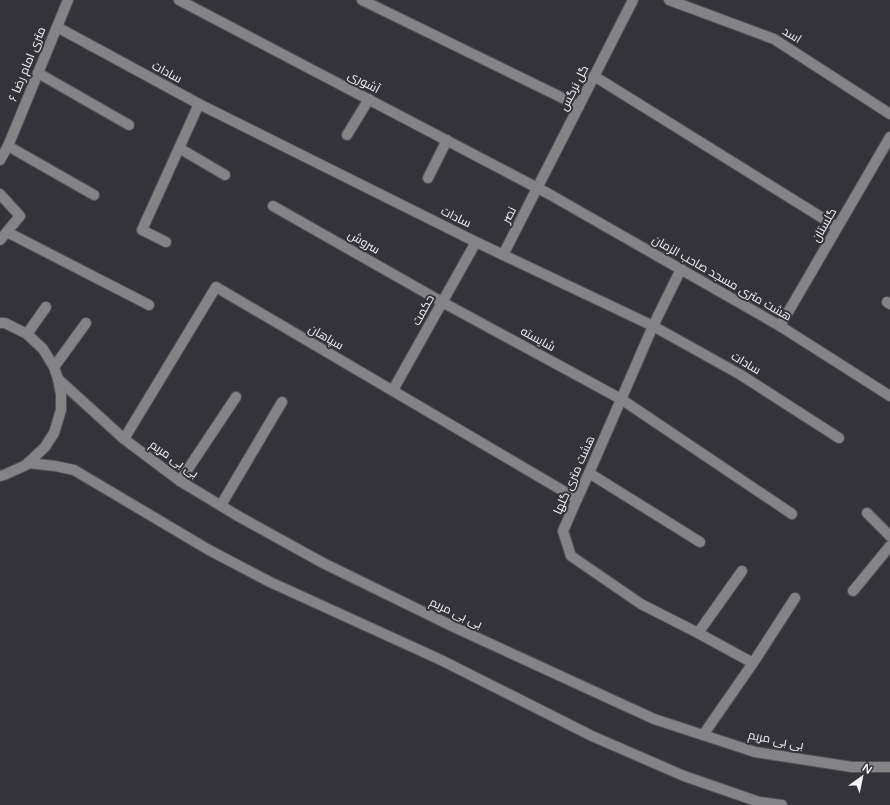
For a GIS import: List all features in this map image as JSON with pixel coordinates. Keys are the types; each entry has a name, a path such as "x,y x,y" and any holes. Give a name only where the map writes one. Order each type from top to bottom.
{"street":[{"name":"۶ متری امام رضا","path":"0,160 8,146 68,0"},
{"name":"آشوری","path":"179,0 538,188"},
{"path":"362,0 578,106"},
{"name":"گل نرگس","path":"538,188 578,106 633,0"},
{"name":"اسد","path":"669,0 774,39 890,114"},
{"name":"سادات","path":"57,27 199,104 476,242 653,326 741,375 839,438"},
{"path":"38,73 128,125"},
{"path":"594,76 837,227"},
{"path":"347,135 369,99"},
{"path":"166,242 142,230 199,104"},
{"name":"گلستان","path":"780,326 890,137"},
{"path":"428,178 447,140"},
{"path":"8,146 94,195"},
{"path":"179,148 226,175"},
{"name":"نصر","path":"503,255 538,188"},
{"name":"هشت متری مسجد صاحب الزمان","path":"538,188 780,326 890,396"},
{"path":"0,194 20,216 0,240"},
{"name":"سروش","path":"273,206 442,302"},
{"path":"7,232 149,305"},
{"name":"حکمت","path":"392,390 476,242"},
{"name":"هشت متری گلها","path":"681,269 653,326 563,531 571,556 641,604 753,663"},
{"name":"سپاهان","path":"124,439 216,287 576,499"},
{"name":"شایسته","path":"442,302 621,399 792,514"},
{"path":"27,334 46,307"},
{"path":"0,323 27,334 43,349 54,367 61,394 60,410 54,433 45,447 28,463 0,476"},
{"path":"54,367 86,323"},
{"name":"بی بی مریم","path":"58,379 124,439 180,480 238,516 323,563 456,628 654,718 755,752 852,766 890,767"},
{"path":"180,480 236,397"},
{"path":"221,505 282,402"},
{"path":"28,463 74,470 208,550 270,582 441,660 592,736 684,776 759,802 782,805"},
{"path":"589,473 700,542"},
{"path":"867,513 890,536"},
{"path":"853,591 890,546"},
{"path":"698,633 742,570"},
{"path":"703,735 753,663 795,598"}]}
